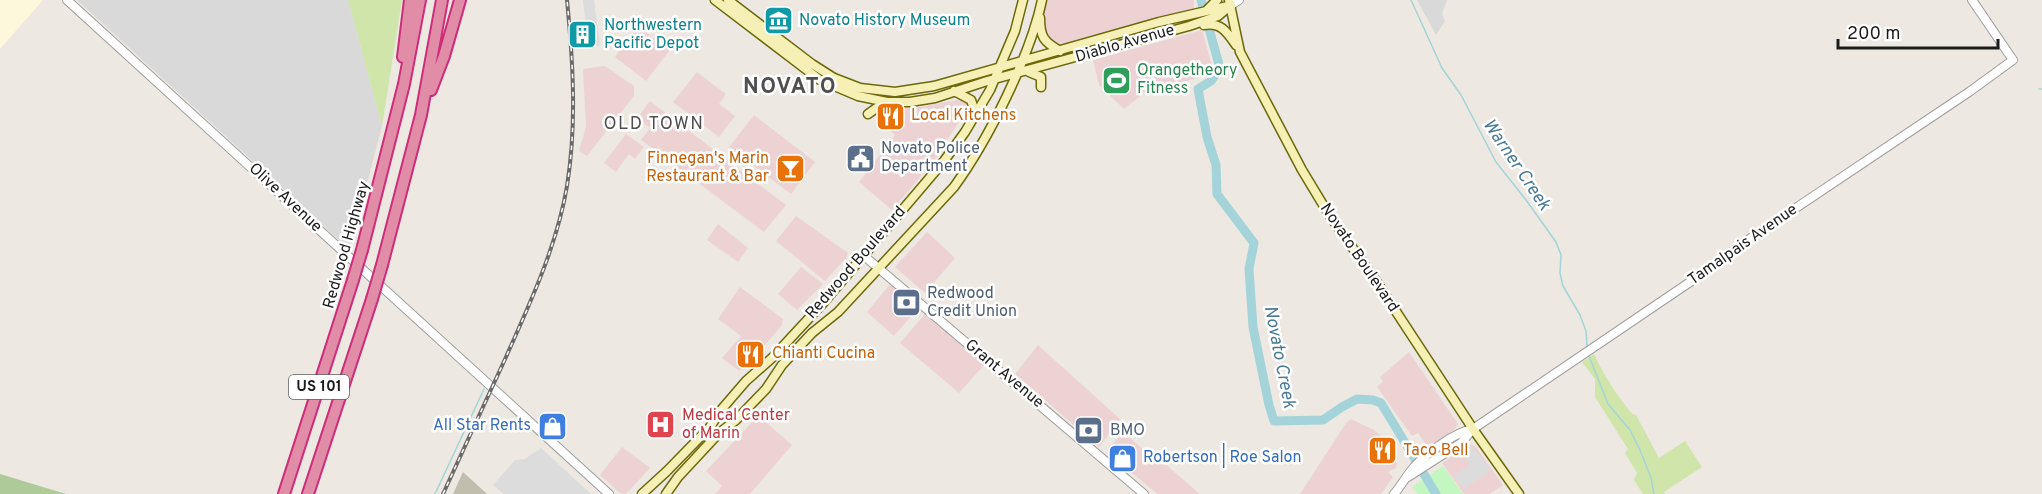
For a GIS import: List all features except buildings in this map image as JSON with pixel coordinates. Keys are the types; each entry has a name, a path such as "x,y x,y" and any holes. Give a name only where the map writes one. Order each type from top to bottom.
{"highway":[{"path":"404,84 403,52 410,0"},
{"name":"Redwood Highway","path":"284,494 362,250 404,84 420,0"},
{"name":"US 101","path":"308,494 382,265 421,115 442,0"},
{"path":"421,115 444,56 460,0"}],"main road":[{"path":"715,0 820,80 846,93 869,95"},
{"path":"728,0 823,72 869,95"},
{"name":"Redwood Boulevard","path":"642,494 710,427 721,410 746,381 773,357 824,302 944,161 971,124 995,79 1023,0"},
{"path":"1217,0 1209,14 1228,33 1240,52"},
{"name":"Diablo Avenue","path":"869,95 887,102 922,100 1147,38 1194,22 1233,1"},
{"name":"Novato Boulevard","path":"1233,1 1234,27 1240,52 1302,170 1328,213 1378,284 1473,429 1520,494"},
{"path":"1041,3 1042,37 1046,43 1060,51"},
{"name":"Redwood Boulevard","path":"666,494 678,477 718,434 736,420 766,389 782,365 812,333 838,312 939,206 961,178 986,135 1015,74 1041,3"},
{"path":"1147,38 1158,29 1160,22"},
{"name":"Diablo Avenue","path":"869,95 918,90 1160,22 1194,22"},
{"path":"1083,44 1087,55"},
{"path":"1026,72 1040,75 1041,87"},
{"path":"954,91 971,100 973,112 971,124"},
{"path":"868,114 887,102"}],"street":[{"name":"Olive Avenue","path":"67,0 609,494"},
{"name":"Tamalpais Avenue","path":"1394,494 1408,477 1429,459 1461,443 1473,429 2013,60 1972,0"},
{"name":"Grant Avenue","path":"863,255 1143,494"}],"shaded area":[{"path":"0,0 43,0 0,49"},
{"path":"77,0 348,0 382,126 350,250"},
{"path":"583,0 594,0 600,46 588,47"},
{"path":"1047,0 1194,0 1194,9 1067,45 1054,44 1046,32 1044,12"},
{"path":"1417,0 1447,0 1442,14 1445,21 1436,35"},
{"path":"638,26 670,50 646,81 615,57"},
{"path":"1202,30 1214,73 1144,93 1124,109 1099,85 1093,60"},
{"path":"605,66 634,86 634,96 587,156 579,151 586,127 583,69"},
{"path":"697,72 726,94 719,104 735,116 719,137 673,102"},
{"path":"957,100 967,103 968,108 933,162 892,210 859,182 895,135 877,119 884,109 920,107"},
{"path":"650,101 786,205 764,232 641,140 650,128 637,118"},
{"path":"754,115 815,162 791,194 729,147"},
{"path":"626,134 644,147 635,159 629,154 616,172 604,163"},
{"path":"796,216 848,253 825,281 776,241"},
{"path":"718,224 748,248 738,262 707,240"},
{"path":"927,232 955,258 925,293 895,267"},
{"path":"801,267 823,284 797,310 778,294"},
{"path":"891,283 919,307 894,336 867,312"},
{"path":"740,287 783,319 782,325 755,357 739,371 722,358 741,336 718,319"},
{"path":"925,314 984,365 959,393 900,343"},
{"path":"1038,345 1120,419 1099,447 1015,374"},
{"path":"1409,352 1458,424 1455,429 1428,448 1418,433 1412,436 1377,387 1383,382 1380,377"},
{"path":"757,417 792,445 750,494 715,494 722,486 706,471"},
{"path":"1351,419 1374,430 1384,439 1397,464 1396,468 1388,472 1393,477 1381,494 1300,494 1346,423"},
{"path":"1122,431 1161,465 1164,463 1200,494 1157,494 1108,452"},
{"path":"1471,444 1476,447 1503,485 1490,494 1464,494 1442,463"},
{"path":"1471,445 1491,470 1464,489 1454,476 1470,465 1462,452"},
{"path":"622,447 650,468 626,494 620,493 600,475"},
{"path":"541,448 591,494 504,494 493,485 515,460 525,459"},
{"path":"463,472 487,494 453,494"}],"green space":[{"path":"348,0 402,0 382,126"},
{"path":"1594,354 1616,392 1632,414 1636,415 1659,458 1685,441 1702,467 1664,492 1665,494 1643,494 1634,480 1637,473 1625,453 1628,449 1595,397 1595,379 1582,362"},
{"path":"1443,466 1463,494 1418,494 1412,487"},
{"path":"0,474 66,494 0,494"}],"waterway":[{"name":"Novato Creek","path":"1201,0 1220,68 1211,81 1198,89 1207,137 1216,165 1217,194 1254,243 1249,269 1253,327 1274,421 1323,420 1357,399 1381,403 1436,494"},
{"name":"Warner Creek","path":"1411,0 1442,68 1461,95 1496,162 1556,242 1561,255 1560,273 1563,286 1580,315 1586,331 1587,346"},
{"name":"Warner Creek","path":"1589,356 1608,404 1630,430 1640,450 1651,478 1654,494"},
{"path":"435,494 484,389"}],"railway":[{"path":"443,494 533,295 557,230 567,186 572,140 572,70 567,0"}],"place":[{"name":"Novato History Museum","path":"778,21"},
{"name":"Northwestern Pacific Depot","path":"583,35"},
{"name":"Orangetheory Fitness","path":"1116,80"},
{"name":"Local Kitchens","path":"890,116"},
{"name":"Novato Police Department","path":"860,158"},
{"name":"Finnegan's Marin Restaurant & Bar","path":"790,168"},
{"name":"Redwood Credit Union","path":"906,303"},
{"name":"Chianti Cucina","path":"751,354"},
{"name":"Medical Center of Marin","path":"661,425"},
{"name":"All Star Rents","path":"552,426"},
{"name":"BMO","path":"1089,431"},
{"name":"Taco Bell","path":"1382,451"},
{"name":"Robertson | Roe Salon","path":"1122,458"}],"district":[{"name":"NOVATO","path":"790,87"},
{"name":"OLD TOWN","path":"654,124"}]}
